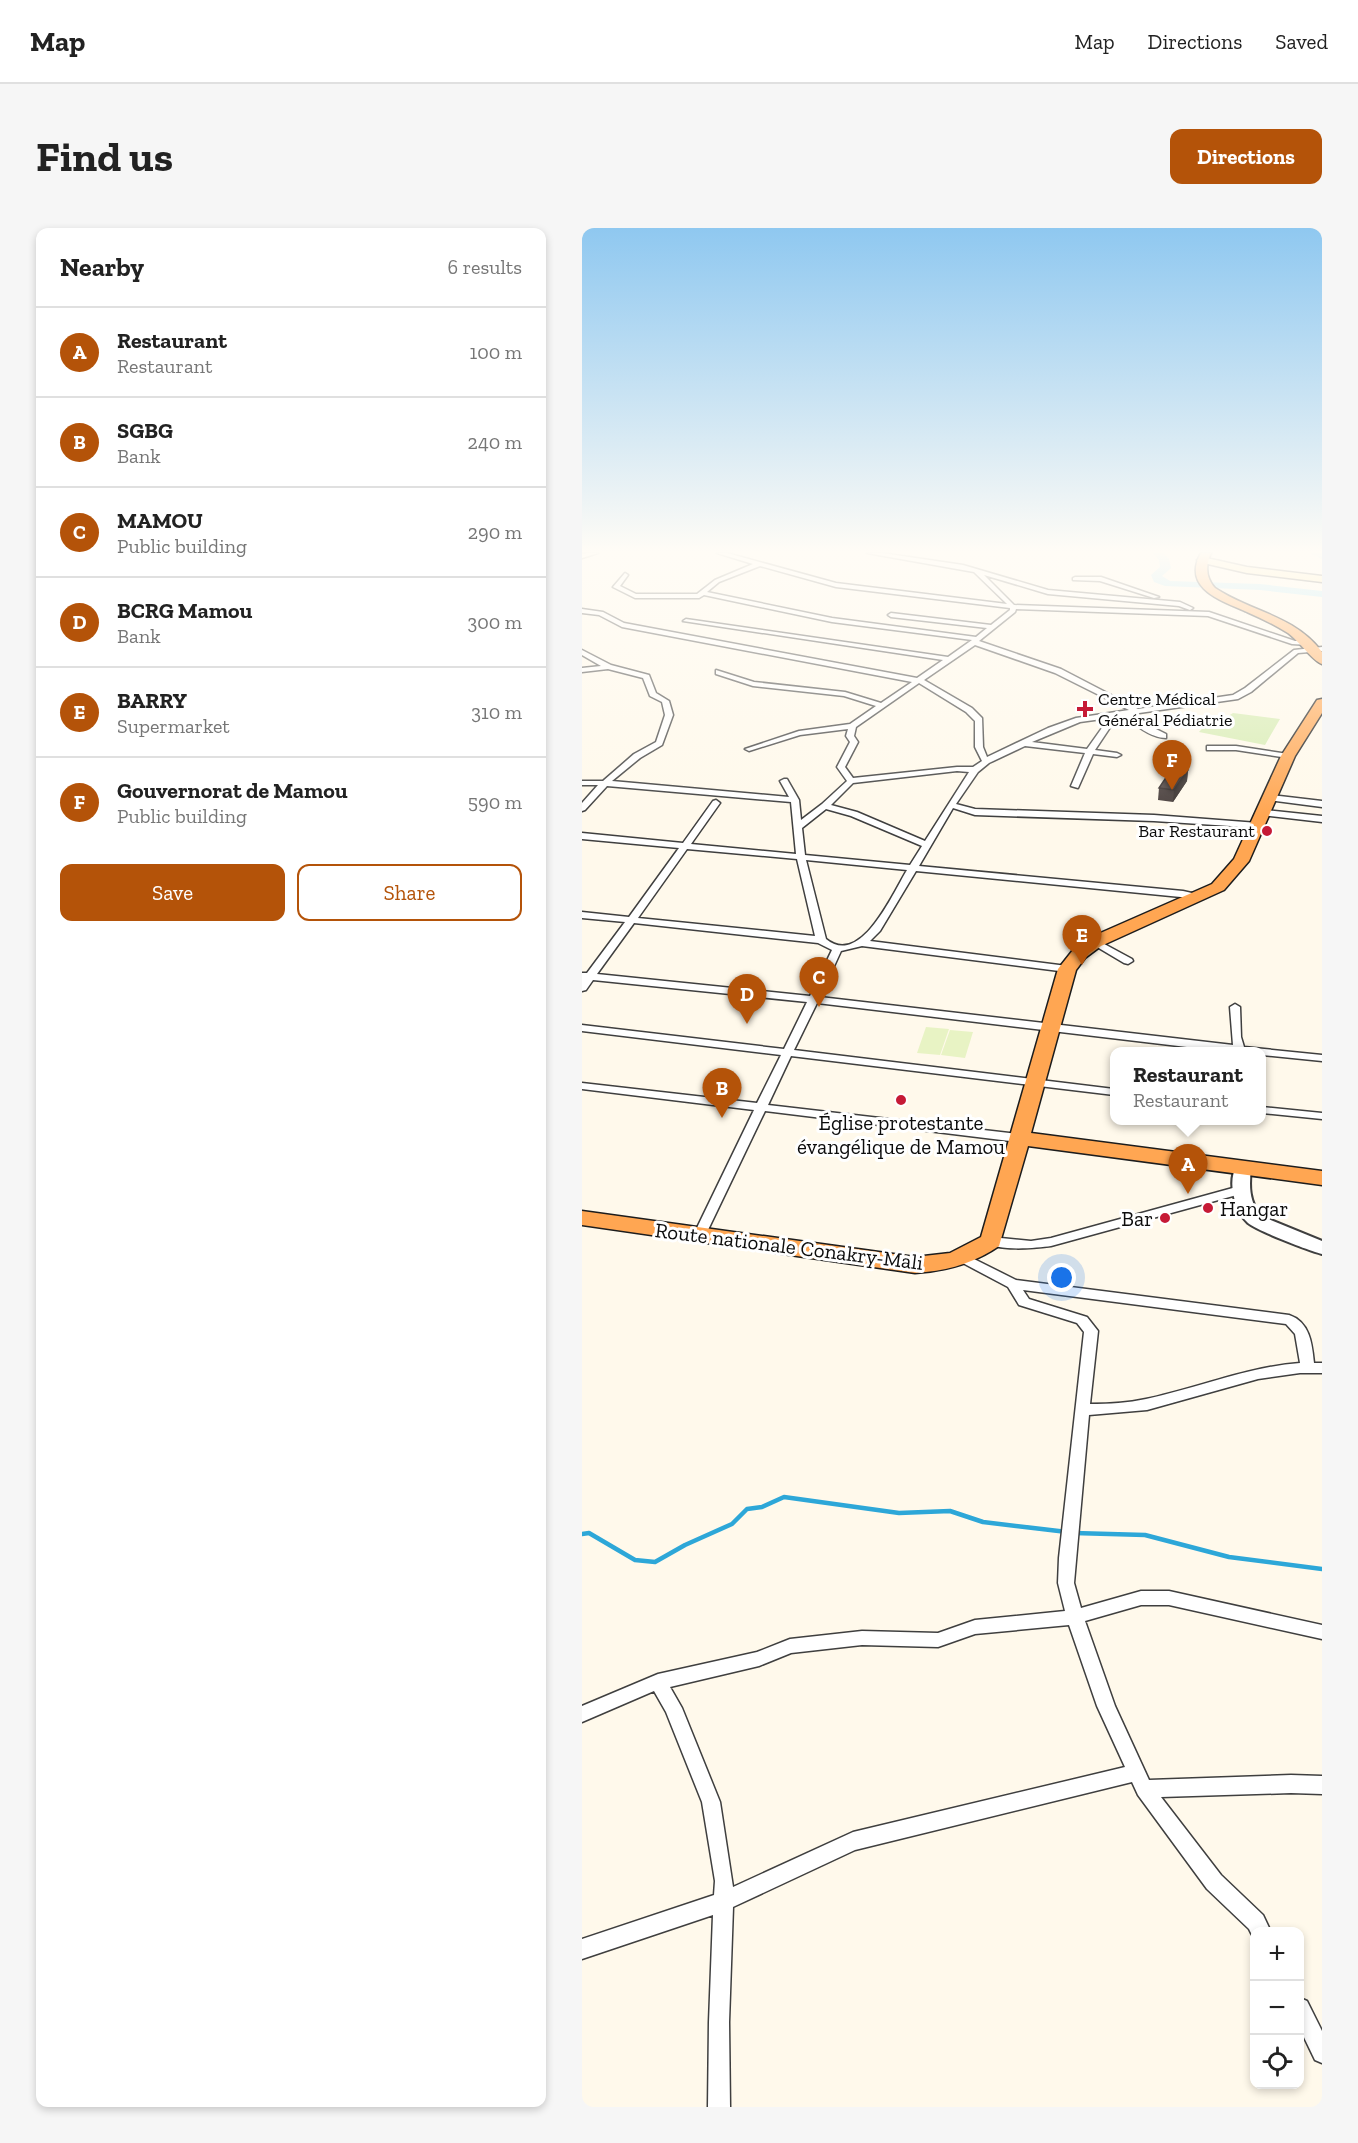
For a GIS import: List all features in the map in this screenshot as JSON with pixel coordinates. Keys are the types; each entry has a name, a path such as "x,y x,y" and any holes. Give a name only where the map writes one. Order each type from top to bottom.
{"highway":[{"path":"991,1241 1018,1137 1067,969 1079,954 1095,942 1218,887 1241,861 1288,756 1320,712"},
{"path":"1018,1137 1322,1178"},
{"name":"Route nationale Conakry-Mali","path":"582,1218 915,1265 940,1264 964,1258 991,1241"}],"street":[{"path":"705,641 920,681 969,710 979,720 978,746 986,761"},
{"path":"823,641 950,659"},
{"path":"749,749 799,734 852,726 975,641"},
{"path":"978,641 1058,671 1136,711"},
{"path":"1287,641 1316,650"},
{"path":"863,943 874,931 951,805 975,770 986,761 1022,743 1079,720 1234,697 1248,690 1296,651 1316,650"},
{"path":"582,652 608,667 646,677 653,694 665,700 669,715 659,743 637,756 604,783 582,808"},
{"path":"582,670 608,667"},
{"path":"719,672 753,684 845,694 881,705"},
{"path":"1125,712 1139,724 1163,736"},
{"path":"1076,786 1090,751 1115,714"},
{"path":"851,781 841,766 854,742 850,736 852,726"},
{"path":"1022,743 1117,755"},
{"path":"1210,747 1236,748 1288,756"},
{"path":"798,827 825,806 851,781 957,769 975,770"},
{"path":"784,781 795,800 801,858 821,939"},
{"path":"582,783 795,800"},
{"path":"582,988 586,977 631,920 716,803"},
{"path":"951,805 975,812 1154,818 1264,812 1322,804"},
{"path":"825,806 854,814 926,844"},
{"path":"1264,812 1322,819"},
{"path":"582,836 1198,897"},
{"path":"582,915 821,939 830,946 838,948 863,943 1067,969"},
{"path":"1095,942 1128,961"},
{"path":"700,1234 838,948"},
{"path":"586,977 813,999 1221,1047"},
{"path":"1235,1007 1239,1047"},
{"path":"582,1028 1110,1091"},
{"path":"1266,1052 1322,1058"},
{"path":"582,1086 1018,1137"},
{"path":"1266,1110 1322,1116"},
{"path":"1243,1169 1240,1190 1249,1214 1255,1220 1322,1248"},
{"path":"991,1241 1031,1245 1051,1242 1240,1190"},
{"path":"964,1258 1013,1284 1289,1320 1299,1326 1315,1368 1283,1368 1247,1374 1131,1408 1083,1410"},
{"path":"1013,1284 1024,1302 1082,1320 1091,1331 1066,1583 1075,1617 1106,1706 1140,1781 1214,1882 1258,1927"},
{"path":"582,1714 658,1682 759,1659 790,1646 862,1638 938,1640 975,1627 1075,1617 1141,1598 1169,1598 1322,1632"},
{"path":"658,1682 673,1708 711,1802 724,1881 719,2022 719,2107"},
{"path":"582,1949 725,1901 853,1841 1140,1781 1322,1785"},
{"path":"1304,2018 1322,2053"}],"green space":[{"path":"1233,713 1280,719 1265,745 1199,732 1206,726"},
{"path":"926,1027 949,1029 940,1055 917,1053"},
{"path":"950,1030 973,1032 965,1058 941,1055"}],"building":[{"path":"1173,767 1188,770 1174,790 1159,788"}],"waterway":[{"path":"582,1534 589,1533 635,1560 655,1562 685,1545 732,1524 747,1509 762,1507 784,1497 899,1513 950,1511 983,1522 1067,1532"},
{"path":"1074,1533 1145,1535 1229,1557 1322,1569"}],"place":[{"name":"Centre Médical Général Pédiatrie","path":"1085,709"},
{"name":"Gouvernorat de Mamou","path":"1172,790"},
{"name":"Bar Restaurant","path":"1267,831"},
{"name":"BARRY","path":"1082,965"},
{"name":"MAMOU","path":"819,1007"},
{"name":"BCRG Mamou","path":"747,1024"},
{"name":"Église protestante évangélique de Mamou","path":"901,1100"},
{"name":"SGBG","path":"722,1118"},
{"name":"Restaurant","path":"1188,1194"},
{"name":"Hangar","path":"1208,1208"},
{"name":"Bar","path":"1165,1218"}]}
